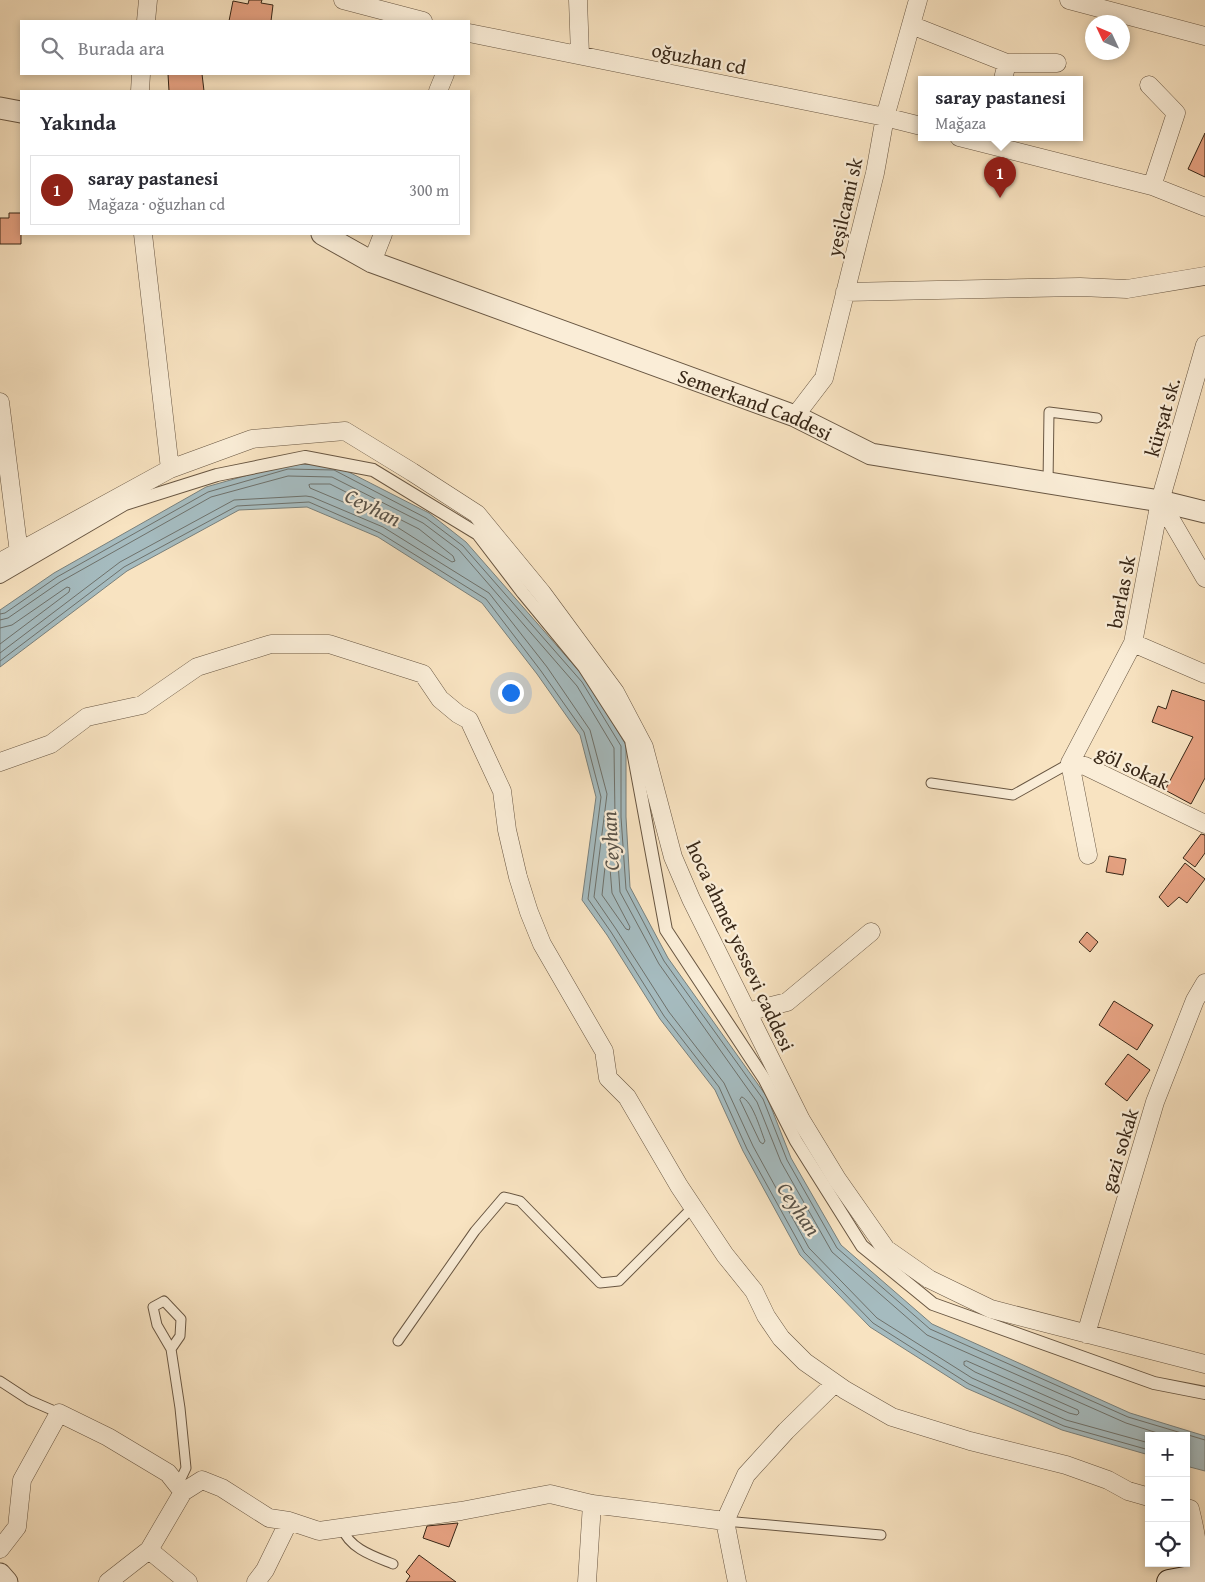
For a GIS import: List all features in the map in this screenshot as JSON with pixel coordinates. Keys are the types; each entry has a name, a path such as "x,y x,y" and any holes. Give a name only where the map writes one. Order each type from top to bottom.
{"main road":[{"path":"1169,1582 1202,1575"}],"street":[{"path":"146,20 148,0"},
{"path":"343,0 419,20"},
{"path":"578,0 580,55"},
{"name":"yeşilcami sk","path":"795,416 824,378 874,173 885,117 918,0"},
{"path":"1069,0 1205,36"},
{"path":"911,25 1005,71 1057,62"},
{"name":"oğuzhan cd","path":"470,33 918,125"},
{"path":"140,90 141,75"},
{"path":"438,90 445,75"},
{"path":"1149,85 1176,113 1152,186"},
{"path":"0,108 20,112"},
{"path":"990,141 1152,186 1205,207"},
{"path":"143,235 170,469"},
{"name":"Semerkand Caddesi","path":"324,235 372,262 795,416 871,454 1160,501 1205,512"},
{"path":"372,262 383,235"},
{"path":"845,292 1080,287 1128,288 1205,276"},
{"name":"kürşat sk.","path":"1160,501 1205,346"},
{"path":"0,402 19,553"},
{"name":"hoca ahmet yessevi caddesi","path":"0,562 170,469 252,439 345,431 477,514 542,593 615,692 644,747 673,857 691,899 800,1120 837,1180 886,1249 928,1279 991,1309 1205,1364"},
{"path":"0,577 126,504 217,475 305,457 373,470 478,534 523,593 584,667 631,740 666,930 765,1080 796,1141 862,1246 933,1304 1154,1383 1205,1393"},
{"path":"1160,501 1205,578"},
{"name":"barlas sk","path":"1070,764 1133,643 1160,501"},
{"path":"1133,643 1205,674"},
{"path":"0,762 51,744 87,718 142,705 197,667 271,644 329,644 423,674 440,698 468,720 502,791 507,830 518,877 529,912 542,944 604,1051 608,1078 626,1097 693,1207 726,1255 754,1291 766,1316 781,1338 805,1362 892,1417 970,1441 1066,1465 1108,1480 1128,1491 1145,1496"},
{"path":"1070,764 1088,855"},
{"name":"göl sokak","path":"1070,764 1085,766 1205,824"},
{"path":"747,1012 787,1002 871,932"},
{"name":"gazi sokak","path":"1086,1334 1156,1102 1195,1000 1205,983"},
{"path":"737,1582 725,1521 746,1475 835,1382"},
{"path":"0,1549 17,1527 22,1480 59,1413 108,1437 168,1473 181,1489"},
{"path":"108,1582 149,1550 181,1489 202,1480 222,1488 269,1518 289,1521 320,1531 460,1511 550,1494 592,1504 725,1521"},
{"path":"587,1582 592,1504"},
{"path":"1194,1509 1205,1520"},
{"path":"1194,1509 1202,1575"},
{"path":"256,1582 265,1570 289,1521"},
{"path":"149,1550 188,1582"},
{"path":"0,1574 7,1582"}],"lane":[{"path":"1048,483 1049,412 1097,418"},
{"path":"931,783 1013,795 1070,764"},
{"path":"398,1341 474,1231 504,1197 520,1201 600,1283 619,1281 693,1207"},
{"path":"171,1349 180,1336 181,1318 164,1301 153,1307 157,1325 171,1349 180,1408 186,1468 181,1489"},
{"path":"0,1381 30,1400 59,1413"},
{"path":"725,1521 881,1536"},
{"path":"342,1528 345,1537 365,1553 393,1564"}],"water":[{"name":"Ceyhan","path":"287,464 335,465 429,513 466,542 586,679 626,745 626,817 630,887 668,958 767,1097 791,1158 841,1245 932,1324 1130,1413 1205,1436 1205,1471 1190,1467 1190,1432 1145,1432 1145,1454 1062,1430 966,1388 870,1327 800,1255 743,1151 715,1090 660,1019 607,935 582,900 596,797 580,735 537,674 482,603 378,537 307,507 239,510 127,571 0,667 0,610 54,573 206,487"}],"building":[{"path":"249,0 262,0 261,3 273,5 271,20 229,20 233,1 248,4"},
{"path":"168,75 202,75 204,90 169,90"},
{"path":"1205,133 1205,177 1188,169"},
{"path":"9,213 20,213 21,244 0,244 0,218 9,218"},
{"path":"1172,690 1205,701 1205,778 1191,804 1165,790 1193,737 1152,722 1158,706 1166,709"},
{"path":"1201,834 1205,835 1205,853 1195,867 1183,858"},
{"path":"1109,856 1126,859 1123,875 1106,872"},
{"path":"1185,863 1205,879 1187,903 1179,897 1168,907 1159,897"},
{"path":"1087,932 1098,942 1090,952 1079,942"},
{"path":"1114,1001 1153,1025 1137,1050 1099,1025"},
{"path":"1128,1054 1150,1070 1127,1101 1105,1084"},
{"path":"458,1523 449,1547 423,1538 427,1526"},
{"path":"419,1555 456,1582 406,1582 410,1576 406,1572"}],"place":[{"name":"saray pastanesi","path":"1000,198"}]}
